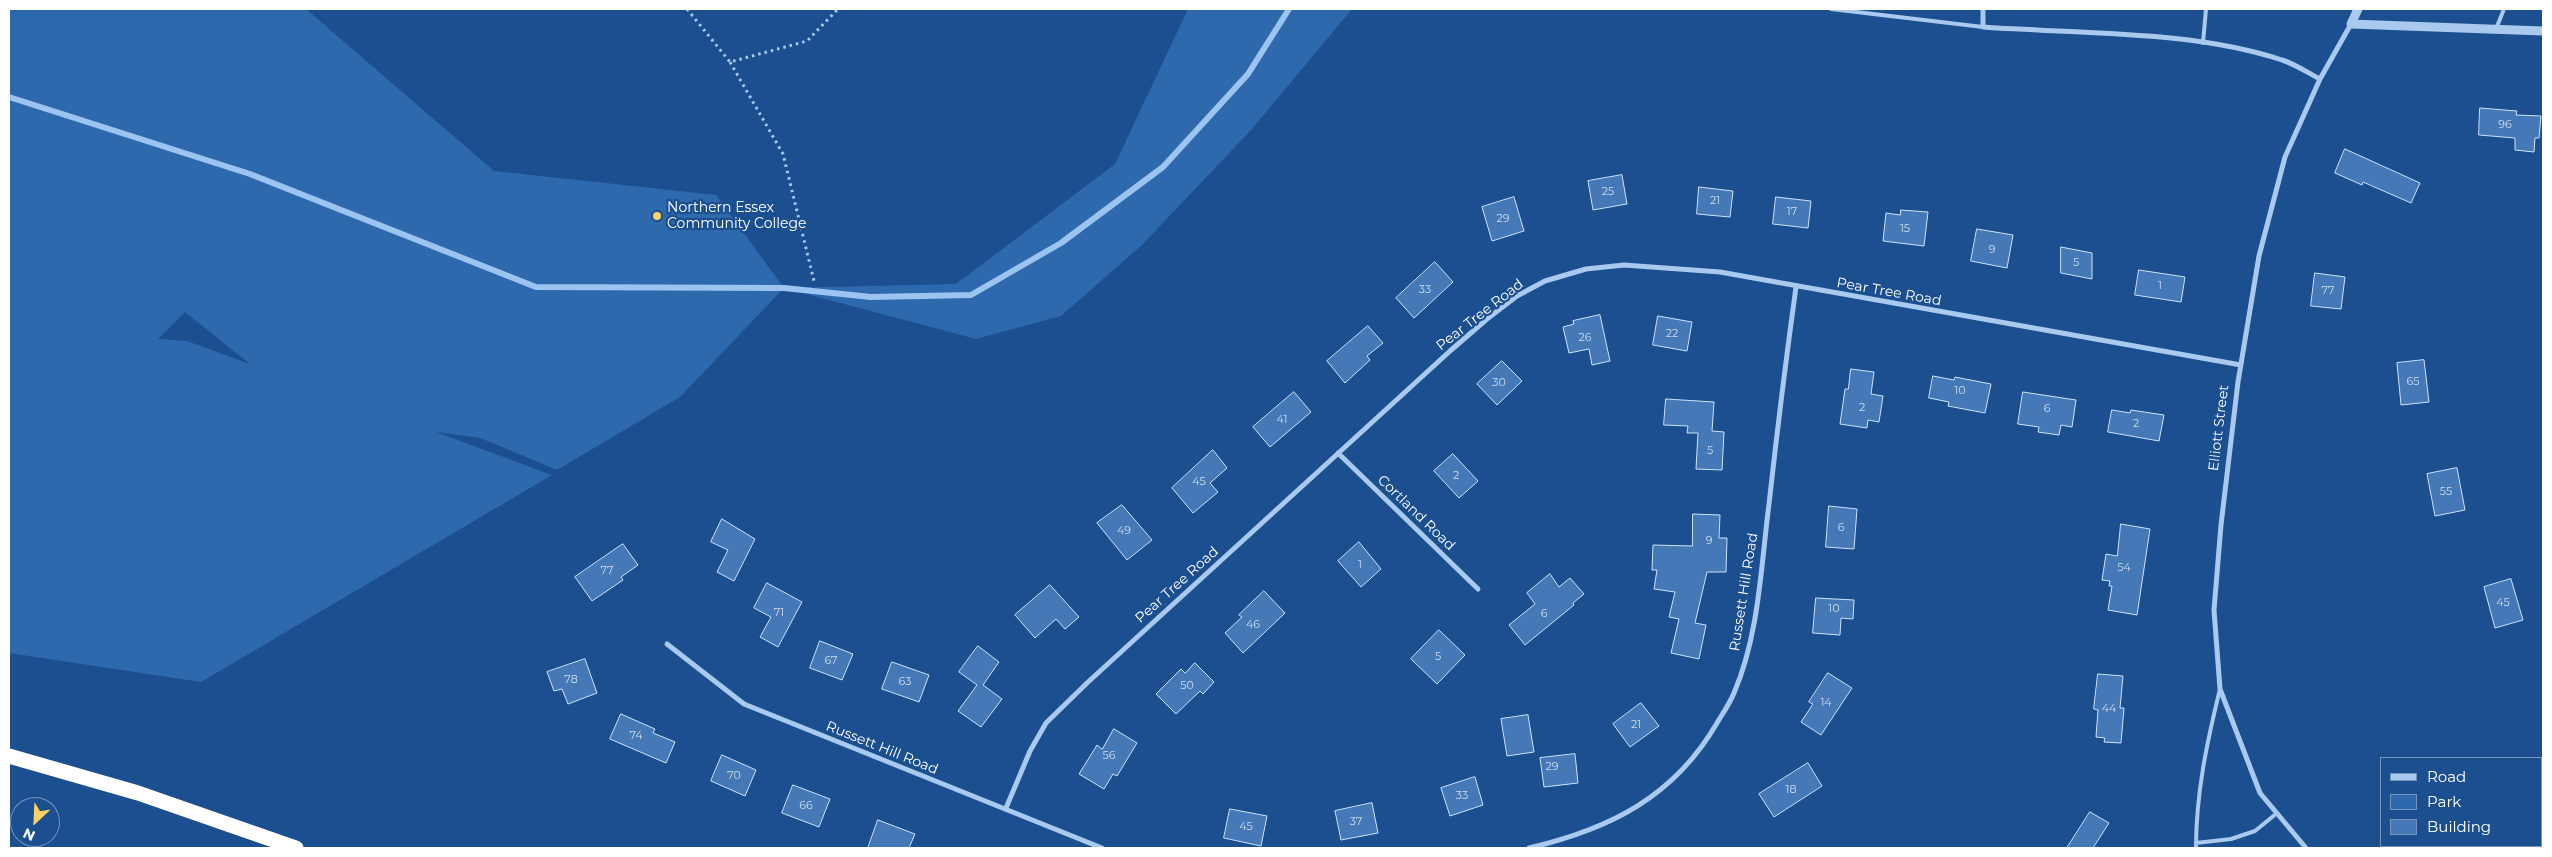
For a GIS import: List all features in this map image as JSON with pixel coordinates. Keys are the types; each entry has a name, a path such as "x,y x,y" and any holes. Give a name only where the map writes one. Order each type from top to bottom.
{"highway":[{"path":"9,756 138,793 296,848"}],"street":[{"path":"1983,9 1983,27 2100,33 2203,43 2283,60 2320,79"},
{"name":"Elliott Street","path":"2306,848 2260,793 2220,689 2214,610 2222,516 2241,365 2259,256 2285,157 2320,79 2358,9"},
{"path":"2351,24 2543,31"},
{"name":"Pear Tree Road","path":"1006,808 1030,751 1046,723 1094,676 1464,338 1517,296 1545,281 1586,269 1624,265 1720,272 2241,365"},
{"name":"Russett Hill Road","path":"1529,848 1601,826 1644,802 1664,787 1677,777 1702,749 1734,694 1748,648 1760,575 1796,287"},
{"name":"Cortland Road","path":"1338,452 1478,589"},
{"name":"Russett Hill Road","path":"668,644 744,704 1102,848"}],"lane":[{"path":"1831,9 1983,27"},
{"path":"2203,43 2206,9"},
{"path":"2496,29 2504,9"},
{"path":"2220,689 2203,760 2196,813 2196,846 2231,839 2255,831 2277,813"}],"path":[{"path":"687,9 730,62 784,154 814,281"},
{"path":"730,62 807,41 838,9"}],"green space":[{"path":"9,9 306,9 494,171 716,195 784,288 680,397 557,470 480,438 436,432 552,475 201,682 9,653","holes":["185,312 250,364 187,341 158,339"]},
{"path":"1188,9 1352,9 1252,129 1142,245 1061,316 976,339 784,288 956,284 1115,164"}],"building":[{"path":"2480,108 2517,111 2516,115 2541,116 2539,138 2535,138 2534,152 2515,150 2515,138 2479,135"},
{"path":"2345,149 2420,183 2411,203 2363,182 2362,185 2335,173"},
{"path":"1622,175 1627,204 1593,210 1588,181"},
{"path":"1699,187 1733,191 1730,217 1697,214"},
{"path":"1514,197 1524,231 1492,241 1482,207"},
{"path":"1776,197 1811,201 1808,228 1773,224"},
{"path":"1901,210 1928,212 1924,246 1883,241 1886,213 1900,215"},
{"path":"1977,229 2013,235 2007,268 1971,261"},
{"path":"2061,247 2092,253 2092,279 2061,273"},
{"path":"1435,262 1453,282 1414,318 1396,298"},
{"path":"2139,270 2185,277 2181,302 2135,295"},
{"path":"2315,273 2345,277 2341,309 2311,306"},
{"path":"1600,315 1610,361 1592,365 1589,349 1569,353 1563,327 1574,324 1573,321"},
{"path":"1658,316 1692,322 1687,351 1653,345"},
{"path":"1368,326 1383,343 1367,356 1370,360 1345,383 1327,361"},
{"path":"2424,360 2429,402 2401,405 2397,363"},
{"path":"1502,361 1522,381 1497,405 1477,384"},
{"path":"1851,369 1874,372 1871,394 1883,396 1879,422 1868,420 1867,428 1840,424 1845,389 1848,389"},
{"path":"1933,376 1954,380 1955,377 1991,384 1985,413 1948,406 1949,402 1929,398"},
{"path":"1294,392 1311,412 1270,447 1253,427"},
{"path":"2023,392 2076,400 2072,427 2061,425 2059,435 2038,432 2039,427 2018,424"},
{"path":"1666,399 1714,402 1712,431 1724,432 1722,470 1696,469 1698,433 1687,433 1688,426 1664,425"},
{"path":"2112,410 2130,413 2131,410 2164,415 2159,441 2108,432"},
{"path":"1213,450 1227,468 1210,483 1218,492 1193,513 1172,488"},
{"path":"1453,454 1478,481 1459,498 1434,471"},
{"path":"2457,468 2465,510 2435,516 2427,474"},
{"path":"1122,505 1152,540 1127,560 1097,523"},
{"path":"1829,506 1857,509 1854,549 1826,547"},
{"path":"1693,514 1720,515 1719,538 1727,538 1726,572 1707,572 1695,623 1706,625 1699,659 1671,653 1679,619 1669,617 1675,592 1654,589 1657,570 1652,570 1653,545 1692,546"},
{"path":"722,519 755,539 734,581 717,572 728,550 711,542"},
{"path":"2121,524 2150,529 2137,615 2108,610 2112,586 2109,586 2110,581 2102,580 2106,554 2117,556"},
{"path":"1359,542 1381,569 1361,587 1338,561"},
{"path":"623,544 638,565 621,577 623,580 592,601 575,577"},
{"path":"1550,574 1559,587 1570,578 1584,594 1573,603 1574,605 1525,645 1509,625 1535,604 1527,593"},
{"path":"2511,579 2523,620 2495,628 2484,587"},
{"path":"767,583 802,602 778,647 760,637 771,617 754,608"},
{"path":"1050,585 1079,617 1065,629 1056,619 1035,638 1015,615"},
{"path":"1264,591 1285,613 1243,653 1225,633 1242,617 1239,615"},
{"path":"1816,598 1854,600 1853,619 1841,618 1840,635 1813,633"},
{"path":"1439,630 1465,655 1437,684 1411,659"},
{"path":"820,641 853,654 842,680 810,668"},
{"path":"978,646 999,662 983,685 1002,699 981,727 958,711 977,685 959,672"},
{"path":"585,659 597,693 568,704 562,689 554,691 547,672"},
{"path":"892,662 929,675 919,702 882,689"},
{"path":"1195,663 1214,682 1203,694 1200,691 1176,714 1156,694 1181,669 1185,673"},
{"path":"1828,673 1852,688 1821,735 1801,722 1813,704 1809,702"},
{"path":"2098,674 2123,676 2120,708 2124,708 2121,743 2104,742 2105,738 2096,737 2098,710 2094,709"},
{"path":"1641,703 1659,726 1630,747 1613,724"},
{"path":"621,714 655,729 653,733 675,742 666,763 610,739"},
{"path":"1528,715 1534,752 1507,756 1501,719"},
{"path":"1114,729 1137,743 1117,776 1113,774 1104,789 1079,774 1097,745 1102,749"},
{"path":"1575,754 1578,783 1544,787 1540,758"},
{"path":"722,755 756,770 745,796 711,781"},
{"path":"1808,763 1822,786 1774,817 1759,794"},
{"path":"1475,777 1483,805 1450,816 1441,788"},
{"path":"793,785 830,799 819,827 782,813"},
{"path":"1372,803 1378,833 1341,840 1335,811"},
{"path":"1230,809 1267,816 1261,846 1224,838"},
{"path":"2090,812 2109,823 2093,848 2067,848"},
{"path":"878,820 915,834 909,848 868,848"}],"waterway":[{"path":"9,97 250,174 536,287 784,288 871,297 971,295 1061,243 1163,167 1248,74 1289,9"}],"place":[{"name":"Northern Essex Community College","path":"657,216"}]}
